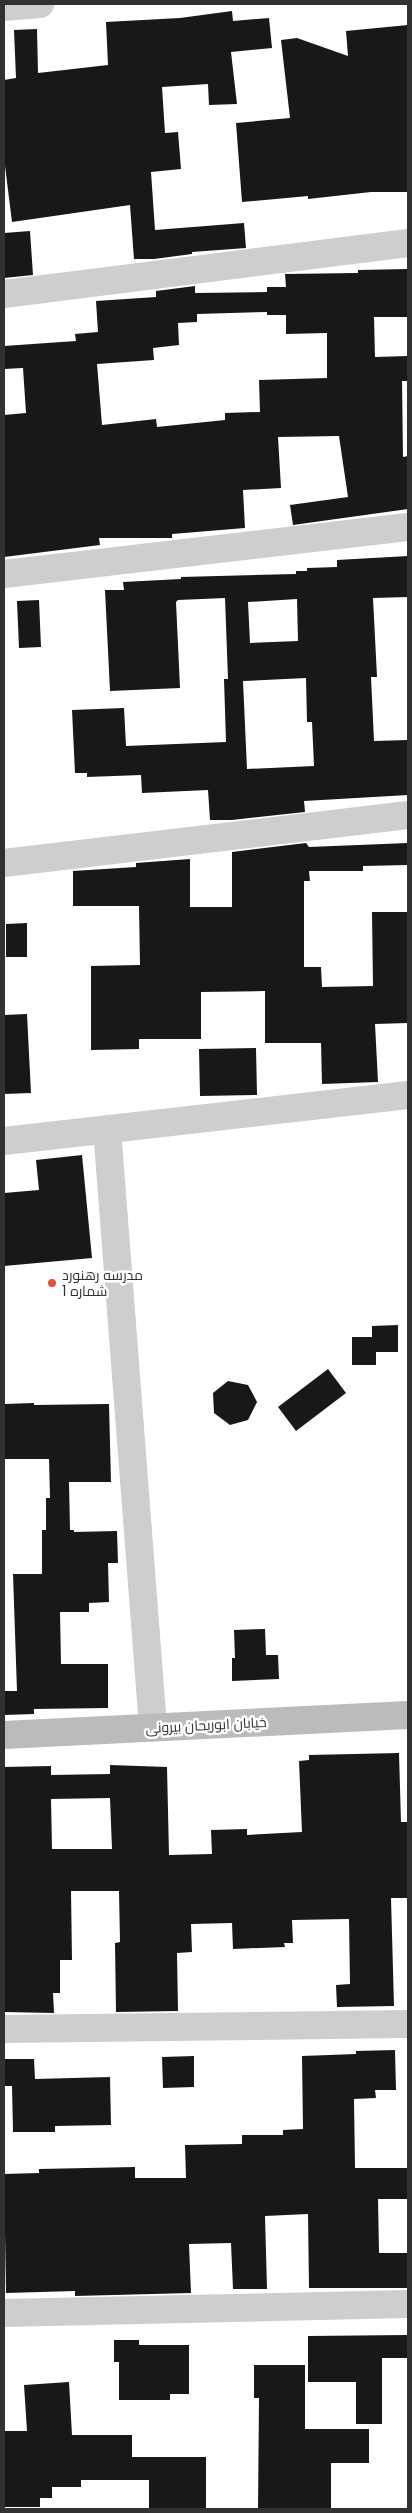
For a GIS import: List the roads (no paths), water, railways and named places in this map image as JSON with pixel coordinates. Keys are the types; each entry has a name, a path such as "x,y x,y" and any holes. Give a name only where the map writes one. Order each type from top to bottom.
{"street":[{"path":"4,7 40,4"},
{"path":"4,294 408,243"},
{"path":"4,574 408,527"},
{"path":"4,863 408,815"},
{"path":"4,1141 408,1095"},
{"path":"107,1129 153,1727"},
{"name":"خیابان ابوریحان بیرونی","path":"4,1735 408,1715"},
{"path":"4,2029 408,2024"},
{"path":"4,2313 408,2304"}],"place":[{"name":"مدرسه رهنورد شماره 1","path":"52,1283"}]}
